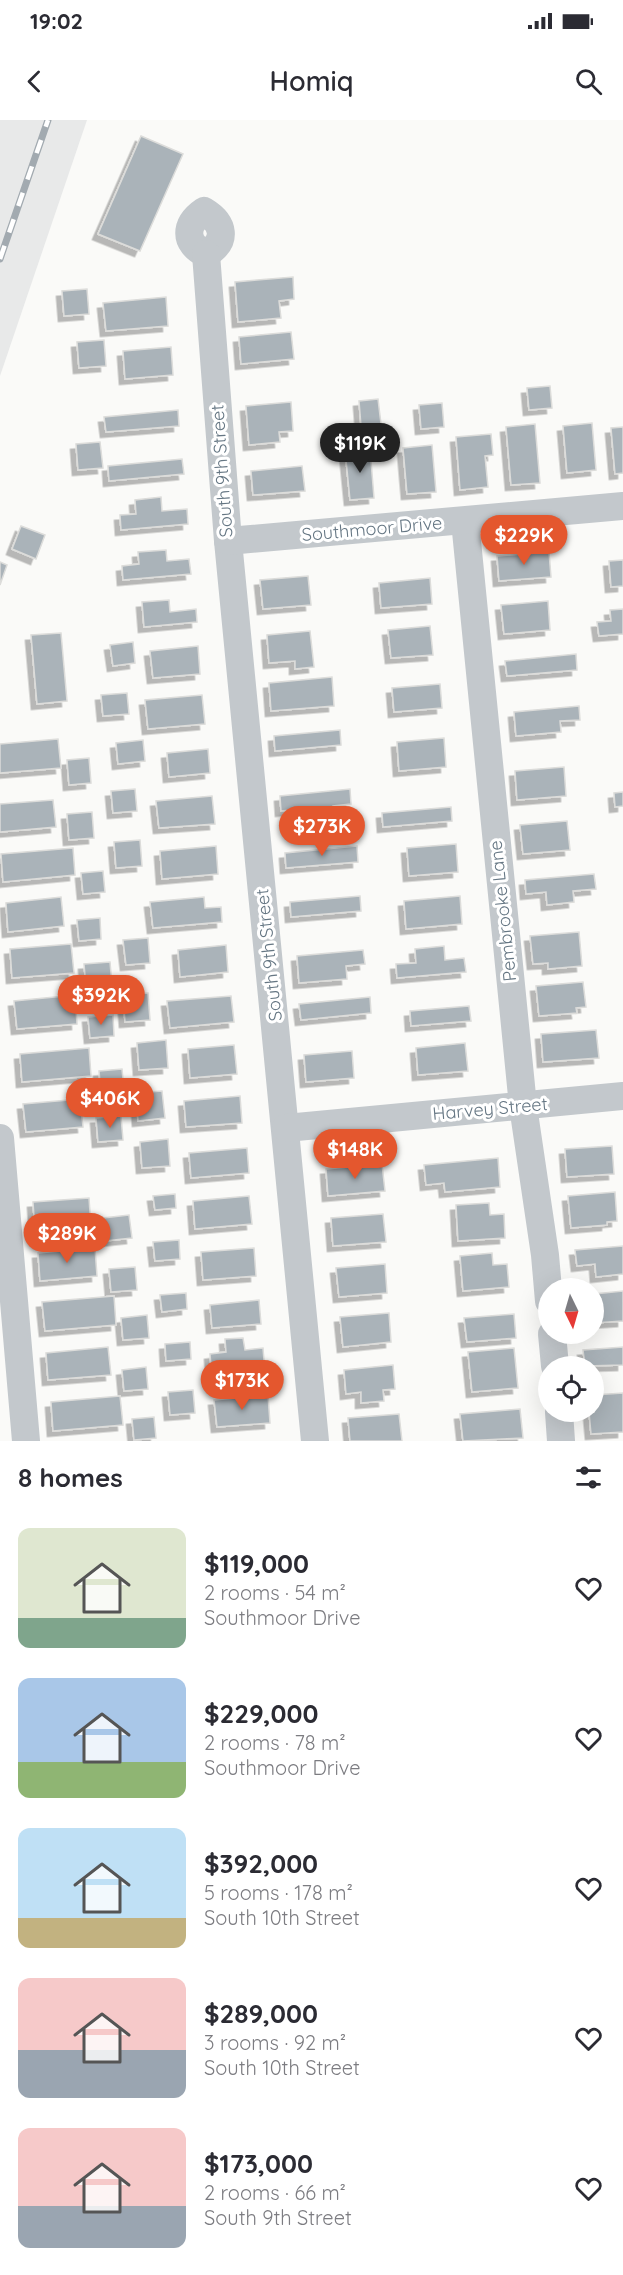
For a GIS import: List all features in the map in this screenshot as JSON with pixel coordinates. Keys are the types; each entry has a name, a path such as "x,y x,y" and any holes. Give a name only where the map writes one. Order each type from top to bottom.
{"street":[{"name":"South 9th Street","path":"206,254 228,541 315,1441"},
{"name":"Southmoor Drive","path":"228,541 623,506"},
{"name":"Pembrooke Lane","path":"465,521 523,1106 547,1278"},
{"name":"Harvey Street","path":"286,1128 623,1096"},
{"path":"0,1138 26,1441"},
{"path":"560,1422 561,1441"}],"shaded area":[{"path":"0,120 87,120 0,376"}],"building":[{"path":"141,136 183,154 140,251 98,234"},
{"path":"293,277 294,299 279,301 281,318 238,322 235,282"},
{"path":"87,289 89,314 64,316 62,291"},
{"path":"166,297 168,326 106,331 103,303"},
{"path":"291,332 294,359 241,364 239,337"},
{"path":"104,340 106,366 79,368 77,342"},
{"path":"171,347 173,375 125,379 123,351"},
{"path":"550,386 552,408 529,410 527,388"},
{"path":"378,399 381,424 361,426 359,401"},
{"path":"291,402 293,431 279,432 280,442 249,445 246,406"},
{"path":"442,403 444,427 421,429 419,405"},
{"path":"178,410 179,426 106,432 104,417"},
{"path":"592,423 596,470 567,473 563,426"},
{"path":"535,424 540,483 511,485 506,427"},
{"path":"623,427 623,473 615,474 611,428"},
{"path":"491,434 493,455 485,456 488,487 460,490 456,437"},
{"path":"100,442 103,468 78,470 76,444"},
{"path":"432,445 436,492 407,494 403,448"},
{"path":"370,448 374,498 350,500 345,450"},
{"path":"182,459 184,474 109,481 108,466"},
{"path":"302,466 305,491 253,495 251,471"},
{"path":"161,497 162,511 187,509 188,524 121,530 120,515 136,514 135,500"},
{"path":"21,526 45,535 36,559 12,549"},
{"path":"166,550 167,561 189,559 191,574 123,580 122,566 139,564 138,552"},
{"path":"549,552 551,577 499,581 497,556"},
{"path":"623,560 623,586 611,587 609,561"},
{"path":"0,562 7,565 0,585"},
{"path":"308,576 311,605 263,609 260,580"},
{"path":"430,578 432,604 381,608 379,583"},
{"path":"169,600 170,612 196,609 197,622 144,627 142,602"},
{"path":"548,601 550,630 504,634 501,605"},
{"path":"623,609 623,634 599,636 597,622 611,621 610,610"},
{"path":"430,626 433,655 391,658 388,630"},
{"path":"310,631 314,667 295,669 295,661 269,663 267,635"},
{"path":"61,633 67,701 37,704 31,635"},
{"path":"133,642 135,663 113,666 110,645"},
{"path":"198,646 200,674 153,678 150,651"},
{"path":"576,654 577,670 507,676 505,661"},
{"path":"332,677 334,706 271,711 269,683"},
{"path":"440,684 442,708 394,712 392,688"},
{"path":"127,693 129,714 103,716 101,695"},
{"path":"202,695 205,724 148,729 145,700"},
{"path":"579,706 580,720 560,721 561,732 516,736 514,712"},
{"path":"340,730 341,745 275,751 274,736"},
{"path":"444,738 446,767 399,771 397,742"},
{"path":"58,739 61,768 0,773 0,744"},
{"path":"143,740 145,761 118,764 116,743"},
{"path":"208,749 210,773 169,777 167,753"},
{"path":"89,758 91,783 69,785 67,760"},
{"path":"564,767 566,796 517,800 515,771"},
{"path":"135,789 137,811 113,813 111,791"},
{"path":"350,789 351,804 333,806 334,819 309,822 308,808 281,811 280,796"},
{"path":"623,792 623,806 615,807 614,793"},
{"path":"212,796 215,824 159,828 156,801"},
{"path":"53,800 56,827 0,832 0,804"},
{"path":"451,807 452,821 383,827 382,813"},
{"path":"92,812 94,838 69,840 67,814"},
{"path":"567,821 570,850 523,854 520,825"},
{"path":"140,840 142,866 116,868 114,842"},
{"path":"456,844 458,872 409,876 407,848"},
{"path":"216,846 218,874 162,879 160,851"},
{"path":"357,846 358,862 286,868 285,853"},
{"path":"73,848 75,875 3,882 1,854"},
{"path":"103,871 105,892 83,894 81,873"},
{"path":"594,874 596,889 573,891 574,902 547,905 546,892 526,894 525,880"},
{"path":"360,896 361,911 291,917 290,902"},
{"path":"460,896 462,924 406,929 404,901"},
{"path":"61,897 64,926 8,932 6,903"},
{"path":"204,897 205,908 221,907 222,922 153,928 150,902"},
{"path":"100,918 101,939 79,941 77,920"},
{"path":"579,932 582,966 548,969 548,963 533,964 530,936"},
{"path":"148,938 150,963 126,965 123,940"},
{"path":"71,944 74,973 12,978 10,949"},
{"path":"226,945 228,972 180,977 178,950"},
{"path":"444,946 445,960 464,958 466,972 397,978 396,964 416,963 415,949"},
{"path":"363,950 365,964 346,966 347,979 299,983 297,956"},
{"path":"110,962 112,985 86,987 84,964"},
{"path":"583,982 586,1007 576,1008 577,1013 539,1016 536,986"},
{"path":"148,993 150,1020 125,1022 123,995"},
{"path":"75,995 77,1024 17,1029 14,1001"},
{"path":"231,996 234,1022 170,1028 167,1001"},
{"path":"370,997 371,1013 301,1020 299,1004"},
{"path":"469,1006 471,1021 411,1026 410,1011"},
{"path":"113,1015 114,1036 90,1038 88,1017"},
{"path":"596,1030 599,1058 543,1062 541,1034"},
{"path":"166,1040 168,1068 139,1070 137,1043"},
{"path":"465,1043 468,1071 418,1075 416,1048"},
{"path":"234,1045 237,1074 190,1078 188,1049"},
{"path":"89,1048 91,1076 22,1082 20,1054"},
{"path":"352,1051 354,1078 306,1082 304,1055"},
{"path":"122,1069 124,1090 101,1092 99,1071"},
{"path":"162,1091 165,1118 138,1121 136,1093"},
{"path":"240,1096 242,1123 186,1127 184,1101"},
{"path":"80,1099 83,1127 26,1132 23,1104"},
{"path":"121,1116 123,1140 98,1142 96,1118"},
{"path":"168,1139 170,1166 142,1168 140,1142"},
{"path":"612,1146 614,1174 567,1177 565,1149"},
{"path":"247,1148 249,1173 191,1178 189,1153"},
{"path":"498,1158 500,1187 445,1192 444,1183 426,1185 424,1165"},
{"path":"382,1164 385,1191 328,1196 326,1169"},
{"path":"615,1192 617,1221 607,1222 607,1225 571,1228 568,1196"},
{"path":"175,1194 176,1208 155,1210 153,1196"},
{"path":"249,1196 252,1224 195,1229 193,1201"},
{"path":"89,1198 91,1227 35,1232 33,1202"},
{"path":"489,1203 490,1215 504,1214 505,1238 458,1241 456,1205"},
{"path":"383,1214 386,1242 333,1246 331,1218"},
{"path":"129,1215 132,1238 105,1241 103,1218"},
{"path":"179,1240 180,1259 155,1261 153,1242"},
{"path":"623,1246 623,1274 596,1277 595,1264 577,1266 575,1250"},
{"path":"95,1248 97,1276 40,1281 38,1253"},
{"path":"254,1248 256,1276 203,1280 201,1252"},
{"path":"492,1253 493,1265 507,1264 509,1287 463,1291 460,1256"},
{"path":"385,1264 387,1293 339,1297 336,1268"},
{"path":"135,1267 137,1290 111,1292 109,1269"},
{"path":"623,1291 623,1321 604,1322 604,1293"},
{"path":"186,1293 187,1309 162,1312 160,1295"},
{"path":"114,1296 116,1325 45,1331 42,1302"},
{"path":"259,1300 261,1324 212,1328 210,1305"},
{"path":"389,1313 391,1342 343,1347 340,1317"},
{"path":"514,1314 516,1338 467,1342 464,1318"},
{"path":"147,1315 149,1338 123,1340 121,1318"},
{"path":"243,1338 245,1350 263,1348 265,1373 212,1378 210,1354 226,1352 225,1339"},
{"path":"190,1342 191,1359 166,1361 165,1344"},
{"path":"108,1347 111,1375 48,1380 46,1353"},
{"path":"623,1347 623,1365 604,1366 604,1356 584,1356 583,1350"},
{"path":"514,1348 518,1388 472,1392 468,1352"},
{"path":"393,1365 395,1389 383,1390 384,1401 361,1403 361,1392 346,1394 344,1370"},
{"path":"146,1367 148,1389 124,1391 122,1370"},
{"path":"193,1390 195,1413 170,1415 168,1392"},
{"path":"623,1393 623,1432 591,1434 590,1422 604,1422 604,1394"},
{"path":"268,1395 270,1423 217,1427 214,1400"},
{"path":"120,1396 123,1425 53,1431 51,1402"},
{"path":"520,1409 523,1438 463,1441 460,1414"},
{"path":"399,1414 402,1441 350,1441 348,1418"},
{"path":"154,1417 156,1438 134,1440 132,1419"}],"railway":[{"path":"0,259 48,120"}]}
